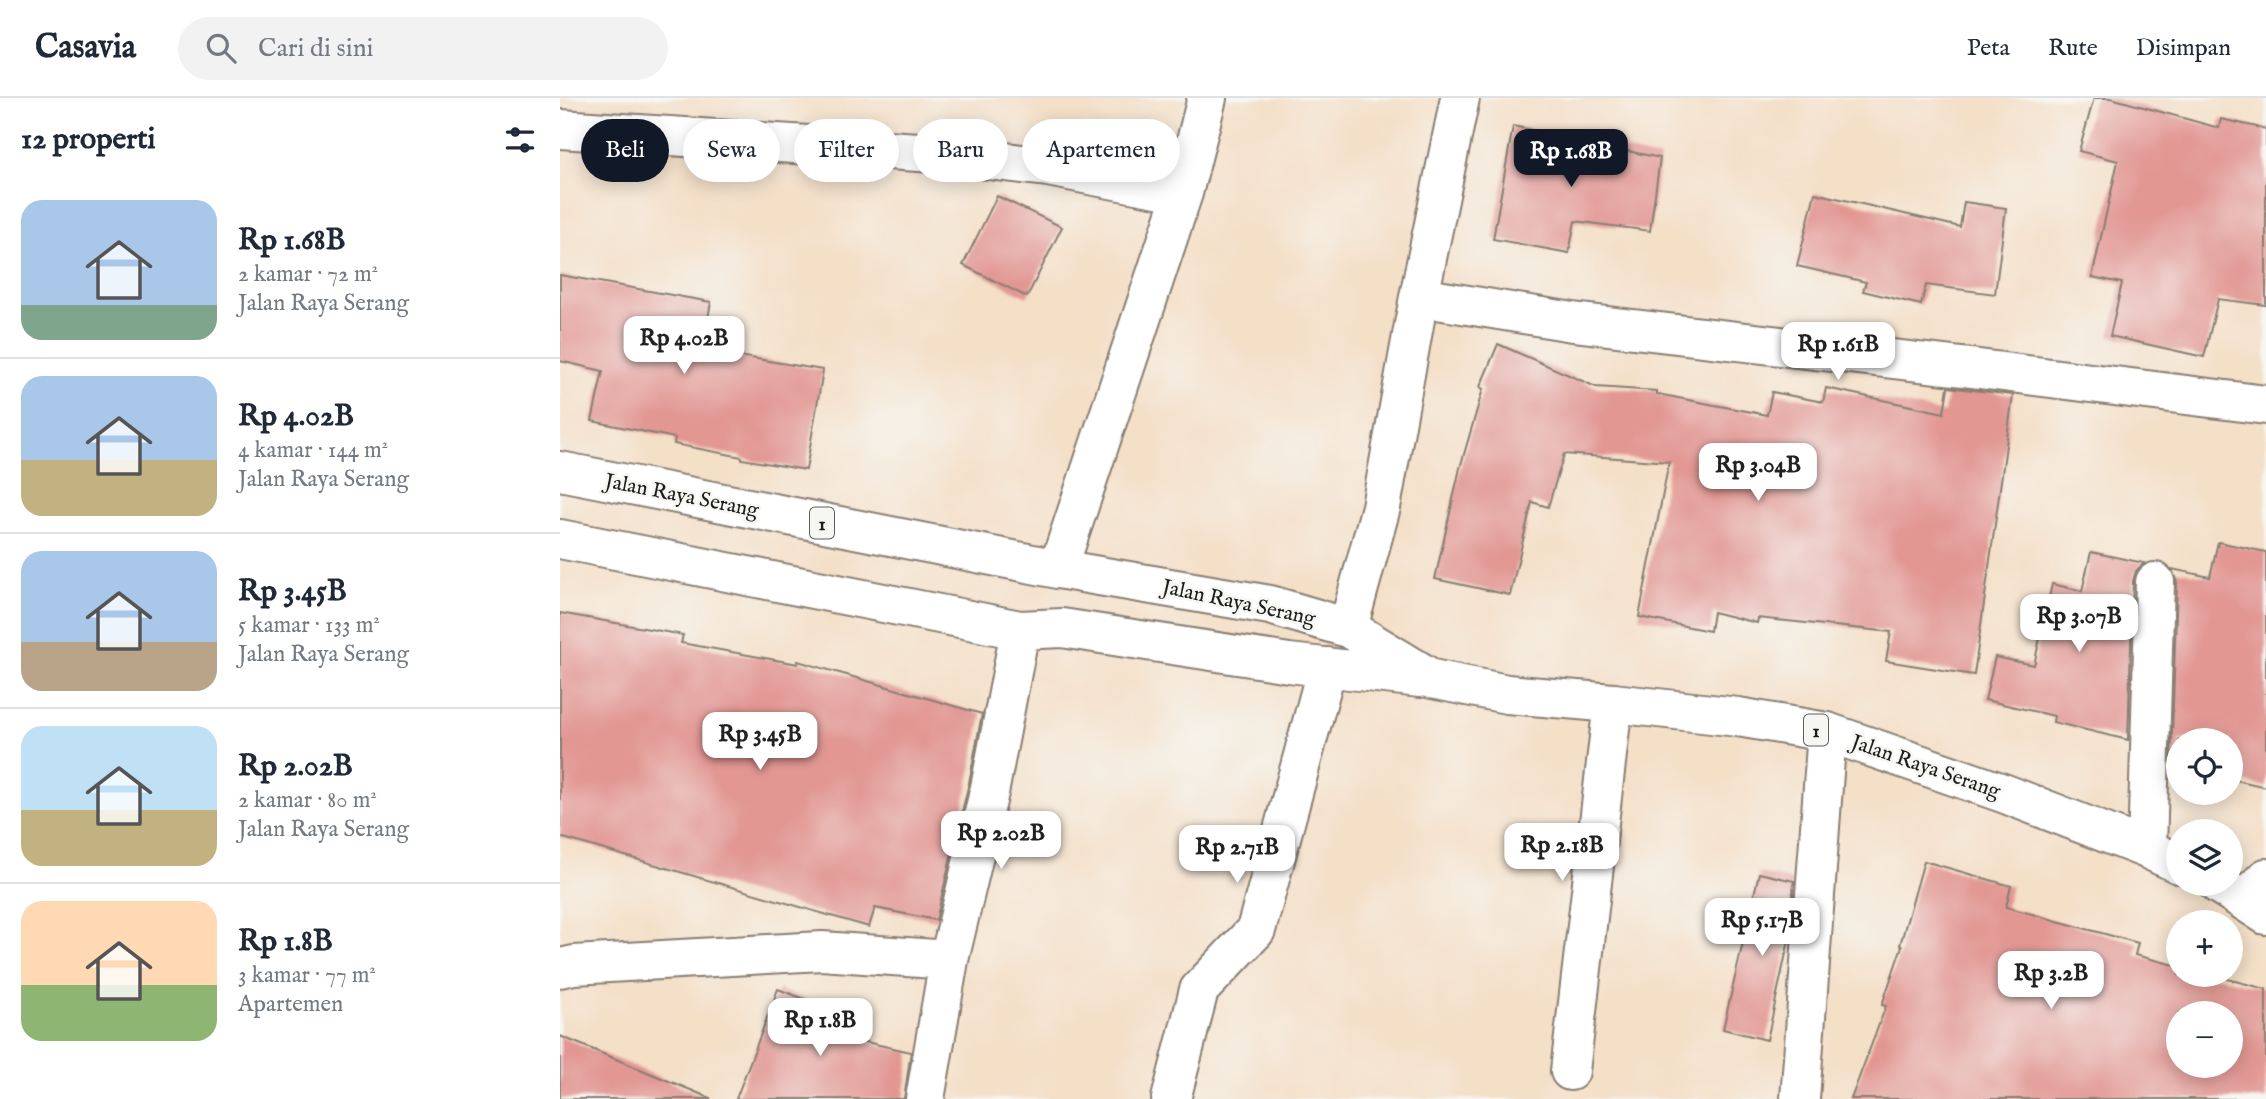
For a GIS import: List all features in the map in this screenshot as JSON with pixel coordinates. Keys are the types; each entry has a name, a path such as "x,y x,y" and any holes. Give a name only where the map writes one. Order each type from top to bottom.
{"main road":[{"path":"1072,571 1183,193 1208,98"},
{"path":"1348,628 1381,507 1419,297 1460,98"},
{"path":"560,129 919,152 1048,167 1183,193"},
{"path":"1419,297 1573,322 2266,405"},
{"name":"Jalan Raya Serang","path":"560,471 1072,571 1270,604 1348,628 1432,679 1507,694 1738,717 1827,732 2003,793 2163,857"},
{"path":"560,539 1020,630 1062,628 1289,663 1432,679"},
{"path":"2155,582 2163,857"},
{"path":"925,1099 949,960 990,788 1020,630"},
{"path":"1171,1099 1199,990 1256,930 1327,667"},
{"path":"1570,1070 1614,703"},
{"path":"1800,1099 1827,732"},
{"path":"560,968 822,951 949,960"}],"building":[{"path":"2094,98 2111,98 2219,128 2221,119 2266,129 2266,305 2218,299 2204,357 2110,336 2122,283 2092,277 2118,161 2079,151"},
{"path":"1513,126 1660,158 1650,231 1575,221 1569,253 1493,239"},
{"path":"1815,193 1960,227 1964,202 2006,208 1995,294 1926,285 1921,305 1863,291 1866,282 1797,266"},
{"path":"997,196 1062,227 1027,297 963,265"},
{"path":"560,275 711,302 702,350 823,370 806,470 674,444 675,438 592,421 603,371 560,361"},
{"path":"1498,344 1596,387 1657,391 1657,394 1767,415 1772,392 1823,402 1826,388 1944,413 1948,387 2013,395 1974,675 1886,661 1891,632 1758,618 1757,623 1713,612 1710,631 1639,617 1669,462 1564,454 1548,507 1532,502 1510,595 1435,579 1460,468 1483,389 1480,387"},
{"path":"2218,542 2266,552 2266,787 2243,782 2243,728 2172,728 2177,583 2172,569 2210,577"},
{"path":"2091,552 2144,563 2136,571 2133,581 2128,740 2053,722 2054,716 1985,700 1995,657 2034,665 2052,584 2082,591"},
{"path":"560,613 683,635 681,643 798,664 798,661 982,714 969,783 936,920 875,908 869,927 560,837"},
{"path":"1924,861 2011,886 2006,907 2138,943 2135,955 2166,963 2166,987 2243,987 2243,983 2266,989 2266,1099 1851,1099 1886,1006 1882,1005 1902,946 1900,945"},
{"path":"1759,873 1794,881 1790,935 1767,1040 1723,1029"},
{"path":"778,989 850,1016 843,1037 911,1052 904,1099 736,1099"},
{"path":"560,1036 710,1098 710,1099 560,1099"}]}
